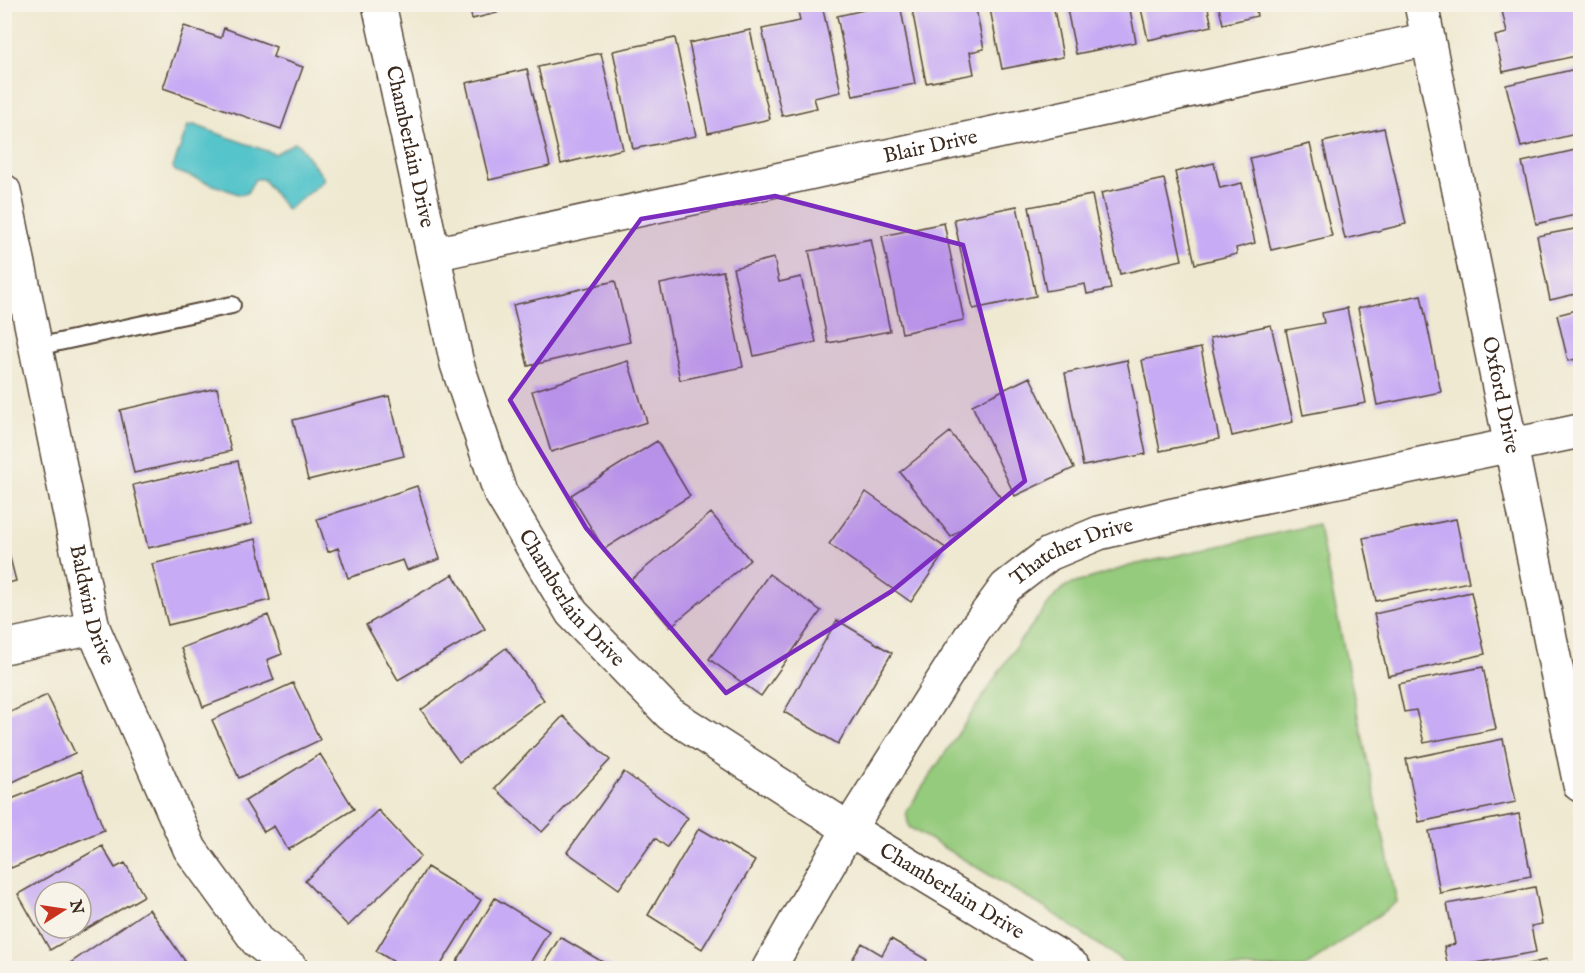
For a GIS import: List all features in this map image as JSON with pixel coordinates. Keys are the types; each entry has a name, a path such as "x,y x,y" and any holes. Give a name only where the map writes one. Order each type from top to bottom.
{"street":[{"name":"Chamberlain Drive","path":"379,4 457,364 500,492 572,613 670,714 849,829 1058,956 1074,969"},
{"name":"Oxford Drive","path":"1420,4 1581,785"},
{"name":"Blair Drive","path":"434,254 1428,39"},
{"name":"Baldwin Drive","path":"4,192 93,628 190,849 257,941 291,969"},
{"name":"Thatcher Drive","path":"769,969 849,829 974,631 1006,587 1049,554 1099,533 1169,516 1581,431"},
{"path":"4,647 93,628"}],"lane":[{"path":"36,347 232,305"}],"highlighted area":[{"path":"775,196 963,245 1025,481 892,591 726,693 586,528 510,400 641,219"}],"green space":[{"path":"1318,524 1397,902 1304,968 1133,968 1045,908 909,827 906,812 1019,642 1055,596 1066,586 1133,565"}],"water":[{"path":"194,125 275,154 294,143 298,144 323,177 323,181 287,210 263,179 255,179 247,193 241,195 175,171 173,167 188,126"}],"building":[{"path":"469,4 495,4 497,13 472,19"},
{"path":"900,4 915,84 853,96 837,16"},
{"path":"911,4 975,4 984,49 970,52 974,74 926,83"},
{"path":"989,4 1053,4 1063,57 1002,69"},
{"path":"1066,4 1129,4 1136,42 1076,54"},
{"path":"1140,4 1207,4 1212,26 1148,40"},
{"path":"1218,4 1255,4 1257,16 1223,24"},
{"path":"1508,4 1580,4 1580,55 1503,72 1495,36 1507,33 1501,6"},
{"path":"822,5 841,92 814,98 817,108 782,116 762,29 800,21 798,11"},
{"path":"184,26 221,38 224,28 276,47 273,57 303,67 281,129 163,88"},
{"path":"750,30 770,119 708,133 689,43"},
{"path":"675,38 696,136 633,149 613,51"},
{"path":"601,53 623,149 561,164 538,67"},
{"path":"1580,68 1580,133 1521,147 1506,85"},
{"path":"527,69 550,166 489,180 466,83"},
{"path":"1384,128 1406,224 1345,239 1323,142"},
{"path":"1310,144 1332,236 1271,250 1250,158"},
{"path":"1580,149 1580,214 1536,224 1522,162"},
{"path":"1214,163 1220,188 1242,183 1255,243 1236,248 1237,254 1195,264 1175,172"},
{"path":"1164,179 1182,260 1120,274 1101,193"},
{"path":"1092,195 1111,289 1087,294 1085,284 1046,291 1029,207"},
{"path":"1017,206 1036,296 973,309 954,219"},
{"path":"944,223 964,320 902,333 882,236"},
{"path":"1580,228 1580,293 1550,300 1537,236"},
{"path":"871,239 890,331 828,343 809,251"},
{"path":"774,258 779,282 801,277 816,342 754,356 733,268"},
{"path":"723,271 743,367 680,380 660,284"},
{"path":"615,281 630,342 528,366 513,305"},
{"path":"1421,295 1441,392 1377,405 1358,308"},
{"path":"1347,308 1366,403 1303,415 1286,330 1324,323 1322,313"},
{"path":"1580,309 1580,358 1568,361 1557,315"},
{"path":"1271,325 1293,422 1232,436 1210,338"},
{"path":"1201,348 1219,439 1160,451 1142,360"},
{"path":"1127,360 1146,454 1083,466 1065,373"},
{"path":"628,361 647,422 551,452 532,391"},
{"path":"1030,377 1074,468 1015,496 972,405"},
{"path":"217,388 231,451 134,473 120,410"},
{"path":"389,396 404,456 308,480 293,420"},
{"path":"950,432 1001,498 951,537 900,472"},
{"path":"657,441 690,496 604,549 571,495"},
{"path":"238,461 252,524 148,548 133,485"},
{"path":"417,486 440,559 407,570 403,560 348,578 338,548 328,552 317,519"},
{"path":"866,492 947,549 911,602 829,544"},
{"path":"711,513 750,560 670,627 631,580"},
{"path":"1456,519 1469,582 1376,601 1363,538"},
{"path":"4,534 16,581 4,584"},
{"path":"256,539 270,600 168,625 152,564"},
{"path":"453,574 485,629 398,680 366,625"},
{"path":"769,574 821,611 761,696 709,659"},
{"path":"1471,592 1485,654 1388,676 1374,614"},
{"path":"268,615 282,654 267,660 274,680 203,707 181,648"},
{"path":"837,620 892,653 838,744 784,712"},
{"path":"506,648 544,700 459,762 421,710"},
{"path":"1483,667 1496,729 1424,743 1416,710 1404,712 1398,684"},
{"path":"293,683 320,740 239,778 212,720"},
{"path":"47,695 75,753 4,786 4,715"},
{"path":"563,716 610,760 542,832 495,788"},
{"path":"1503,739 1516,802 1419,822 1406,759"},
{"path":"320,754 354,809 288,850 274,826 264,832 245,801"},
{"path":"81,771 104,830 11,868 4,851 4,802"},
{"path":"624,772 688,818 667,847 655,838 619,889 567,852"},
{"path":"378,810 421,856 348,926 305,881"},
{"path":"1519,814 1531,876 1440,893 1429,831"},
{"path":"699,828 755,861 702,949 648,915"},
{"path":"102,846 115,868 125,863 144,896 93,925 93,880 42,880"},
{"path":"427,867 481,900 439,968 404,968 376,951"},
{"path":"33,885 33,920 18,894"},
{"path":"1535,887 1542,924 1531,926 1536,952 1448,968 1444,947 1455,944 1447,904"},
{"path":"495,898 549,931 527,968 453,968"},
{"path":"149,909 185,961 174,968 63,968"},
{"path":"560,937 613,968 541,968"},
{"path":"891,939 927,960 922,968 847,968 862,943 882,955"},
{"path":"44,940 67,940 50,950"},
{"path":"1546,960 1548,968 1511,968"}]}
